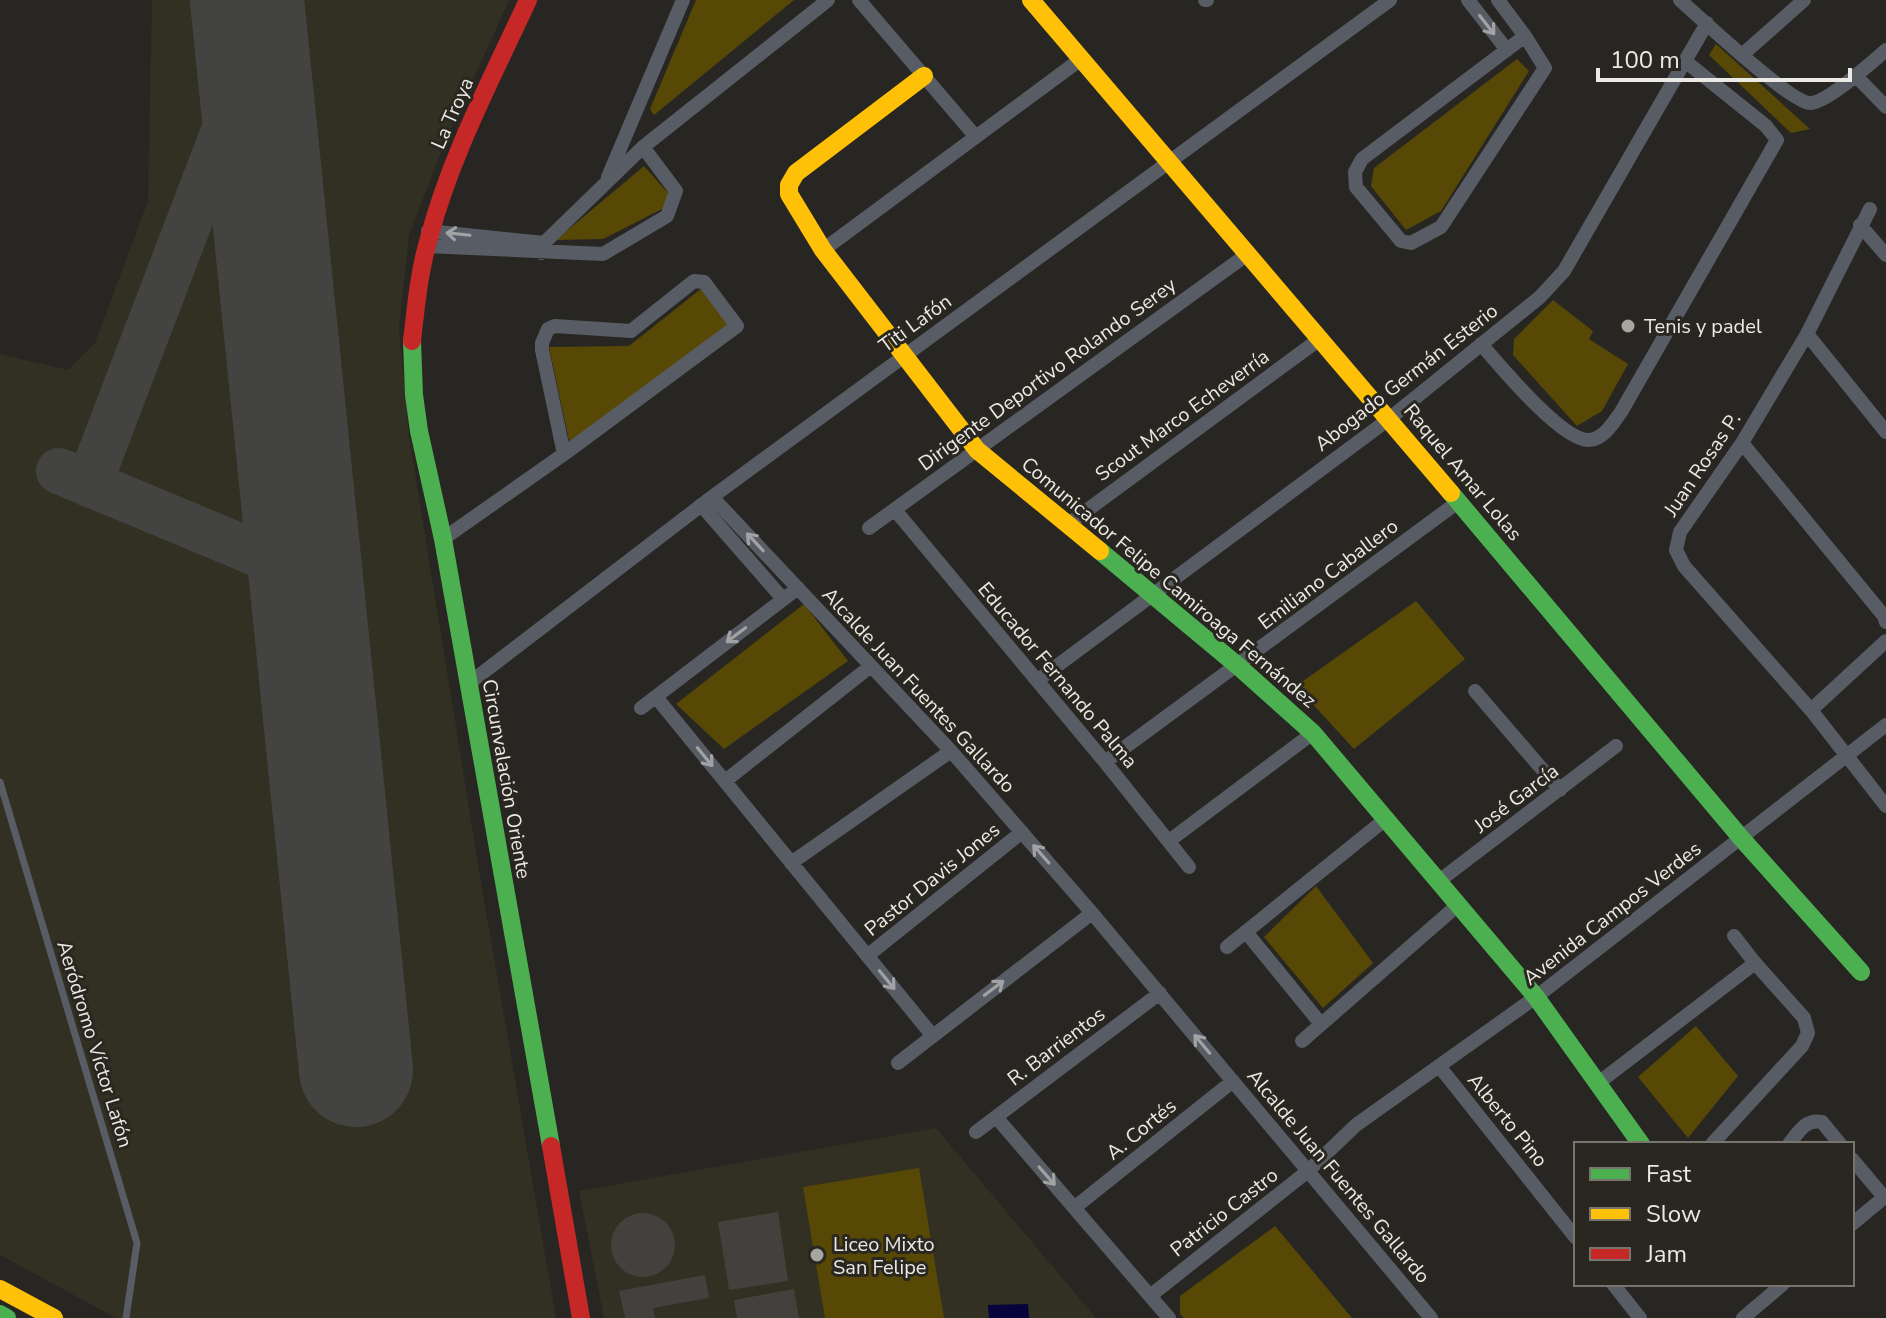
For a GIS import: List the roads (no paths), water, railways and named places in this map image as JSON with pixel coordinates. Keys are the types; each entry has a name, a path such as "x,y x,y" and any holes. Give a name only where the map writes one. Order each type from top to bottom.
{"street":[{"name":"La Troya","path":"427,239 448,174 528,0"},
{"path":"606,183 683,0"},
{"path":"543,248 643,147 828,0"},
{"path":"859,0 976,137"},
{"name":"Raquel Amar Lolas","path":"1031,0 1249,253 1742,839 1861,972"},
{"name":"Titi Lafón","path":"468,684 707,501 1390,0"},
{"path":"1468,0 1507,50"},
{"path":"1498,0 1525,36 1545,68 1441,227 1411,243 1401,241 1356,187 1355,172 1362,159 1525,36"},
{"path":"1680,0 1742,55 1805,102 1818,102 1856,76 1886,50"},
{"path":"1742,55 1804,0"},
{"name":"Abogado Germán Esterio","path":"1038,680 1389,419 1540,297 1564,271 1707,23"},
{"path":"823,250 1081,59"},
{"path":"1481,344 1556,425 1573,437 1590,440 1604,434 1621,412 1777,140 1766,126 1685,61"},
{"name":"Comunicador Felipe Camiroaga Fernández","path":"924,76 796,173 789,185 789,194 823,250 977,450 1238,666 1313,733 1536,997 1640,1142"},
{"path":"1856,76 1886,107"},
{"path":"427,239 603,254 667,216 676,191 643,147"},
{"name":"Juan Rosas P.","path":"1870,209 1807,334 1742,443 1680,532 1676,550 1684,566 1811,710 1886,806"},
{"path":"1860,225 1886,255"},
{"name":"Circunvalación Oriente","path":"427,239 419,275 413,334 414,393 423,452 443,539 581,1318"},
{"name":"Dirigente Deportivo Rolando Serey","path":"869,528 1249,253"},
{"path":"443,539 564,454 737,326 704,282 694,281 631,331 555,326 548,329 542,350 564,454"},
{"path":"1807,334 1886,432"},
{"name":"Scout Marco Echeverría","path":"1067,525 1321,338"},
{"path":"1742,443 1886,622"},
{"path":"707,501 783,599"},
{"name":"Alcalde Juan Fuentes Gallardo","path":"707,501 798,588 951,751 1160,993 1431,1318"},
{"name":"Emiliano Caballero","path":"1105,762 1458,502"},
{"name":"Educador Fernando Palma","path":"895,510 1189,867"},
{"path":"641,708 798,588"},
{"path":"1811,710 1886,641"},
{"path":"725,781 871,666"},
{"path":"1475,691 1560,790"},
{"path":"656,697 932,1035"},
{"name":"Avenida Campos Verdes","path":"1356,1125 1536,997 1886,725"},
{"path":"1169,841 1313,733"},
{"name":"José García","path":"1439,881 1616,746"},
{"path":"791,863 951,751"},
{"path":"1227,947 1387,818"},
{"name":"Pastor Davis Jones","path":"867,956 1022,832"},
{"path":"1302,1041 1459,904"},
{"path":"898,1063 1092,913"},
{"path":"1246,932 1321,1024"},
{"path":"1714,1142 1802,1046 1808,1033 1804,1018 1734,936"},
{"path":"1597,1084 1755,963"},
{"name":"R. Barrientos","path":"976,1132 1160,993"},
{"name":"Alberto Pino","path":"1439,1066 1574,1235"},
{"name":"A. Cortés","path":"1074,1208 1233,1081"},
{"path":"996,1117 1169,1318"},
{"path":"1791,1142 1805,1125 1817,1121 1822,1122 1838,1142"},
{"name":"Patricio Castro","path":"1150,1296 1308,1171 1356,1125"},
{"path":"1854,1161 1885,1196 1854,1222"},
{"path":"1615,1286 1640,1318"},
{"path":"1743,1318 1781,1286"},
{"path":"0,1289 54,1318"},
{"path":"0,1314 7,1318"}],"lane":[{"name":"Aeródromo Víctor Lafón","path":"0,782 137,1243 126,1318"}],"place":[{"name":"Tenis y padel","path":"1628,326"},
{"name":"Liceo Mixto San Felipe","path":"817,1255"}]}
